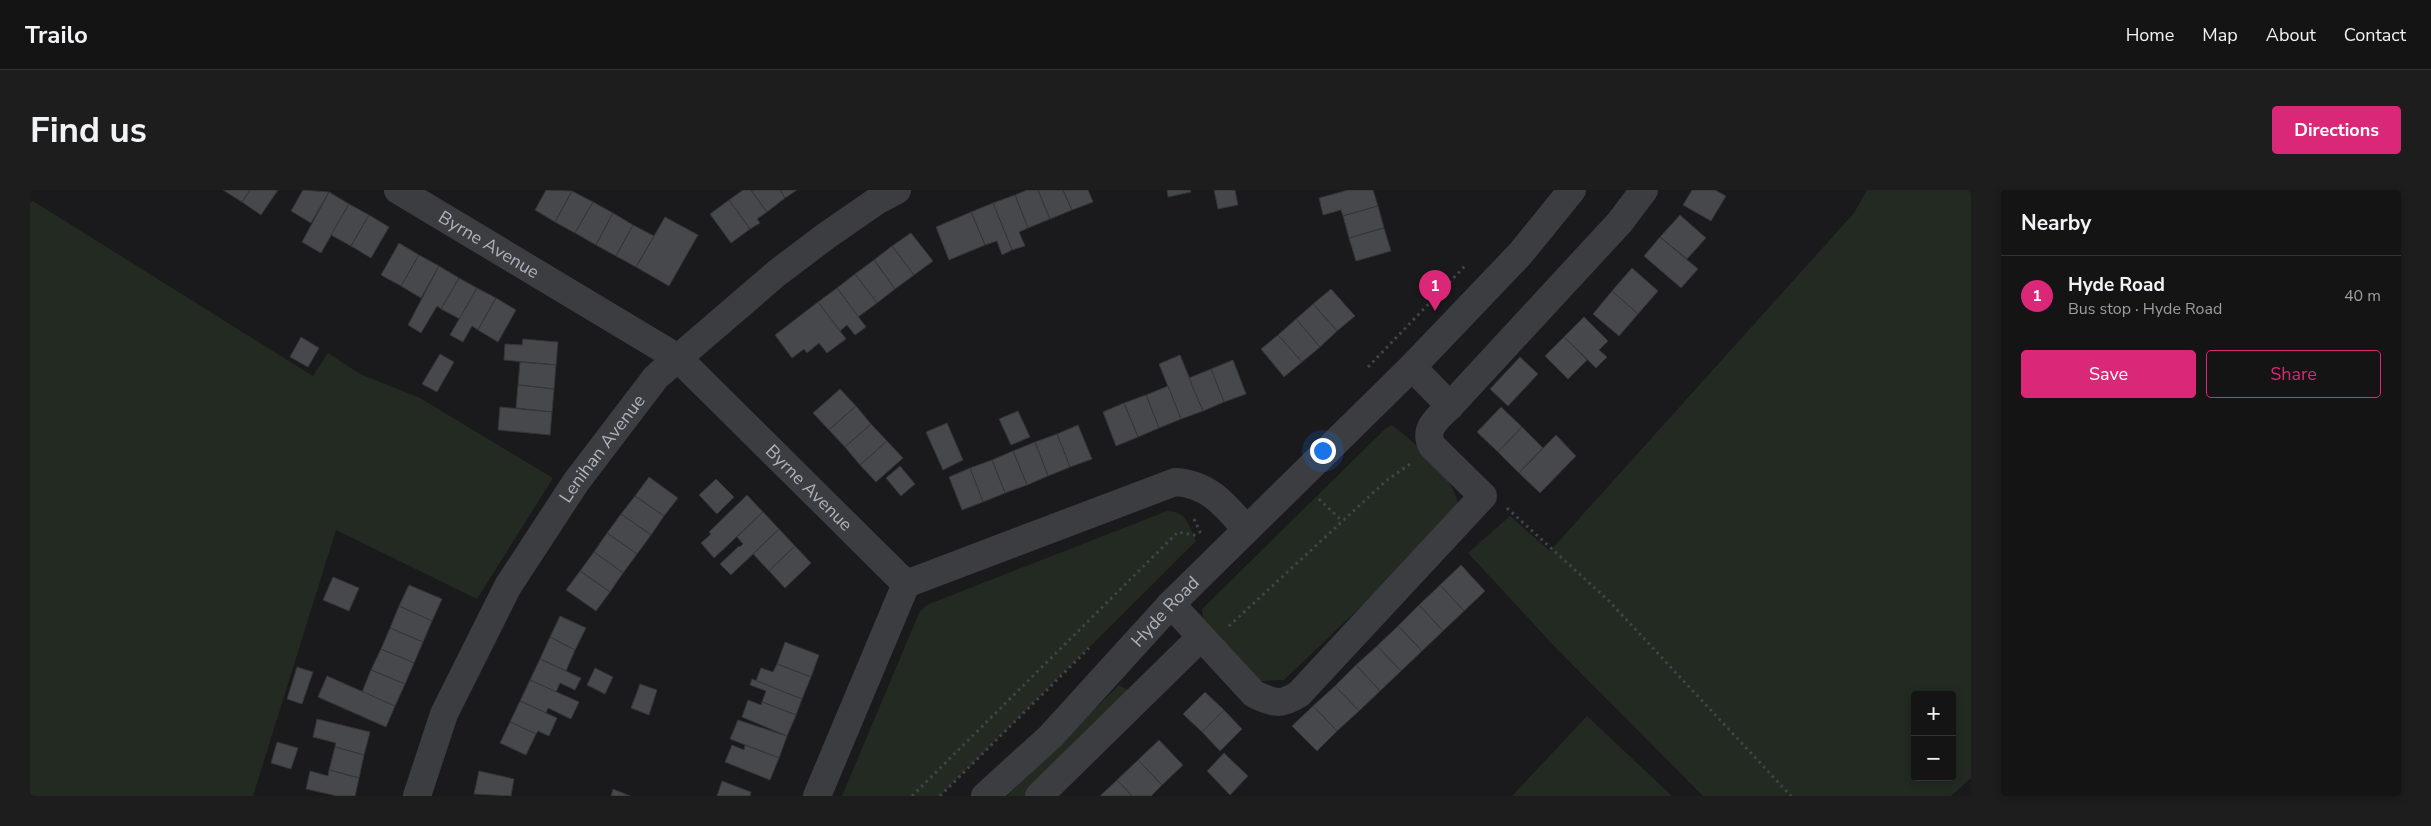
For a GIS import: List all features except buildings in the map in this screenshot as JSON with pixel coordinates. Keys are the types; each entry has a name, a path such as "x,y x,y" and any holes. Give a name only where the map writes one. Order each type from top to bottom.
{"street":[{"name":"Byrne Avenue","path":"398,190 678,358 906,584"},
{"name":"Lenihan Avenue","path":"417,796 444,714 508,586 576,482 656,377 805,252 878,200 897,190"},
{"name":"Hyde Road","path":"985,796 1051,736 1171,604 1412,367 1520,254 1572,190"},
{"path":"1171,604 1204,642 1254,694 1271,702 1285,703 1299,694 1484,496 1432,446 1428,438 1431,425 1620,222 1644,190"},
{"path":"1412,367 1450,406"},
{"path":"817,796 906,584 1175,482 1190,483 1207,490 1246,529"},
{"path":"1039,796 1204,642"}],"path":[{"path":"1204,642 1387,480 1432,446"},
{"path":"1484,496 1501,502 1609,601 1791,796"},
{"path":"1318,498 1342,521"},
{"path":"912,796 1178,532 1202,536 1192,516"}],"shaded area":[{"path":"1867,190 1971,190 1971,778 1951,796 1703,796 1553,645 1468,553 1510,516 1550,551 1854,213"},
{"path":"33,201 313,376 328,353 360,374 420,398 553,478 477,599 336,530 253,796 30,796 30,203"},
{"path":"1392,425 1411,440 1441,471 1455,494 1458,504 1440,531 1284,680 1260,681 1204,628 1202,609 1385,429"},
{"path":"1167,511 1179,513 1183,516 1189,524 1196,541 940,796 842,796 920,611 929,604"},
{"path":"1119,685 1132,692 1028,796 1007,796"},
{"path":"1587,716 1672,796 1512,796"}],"place":[{"name":"Hyde Road","path":"1435,311"}]}
